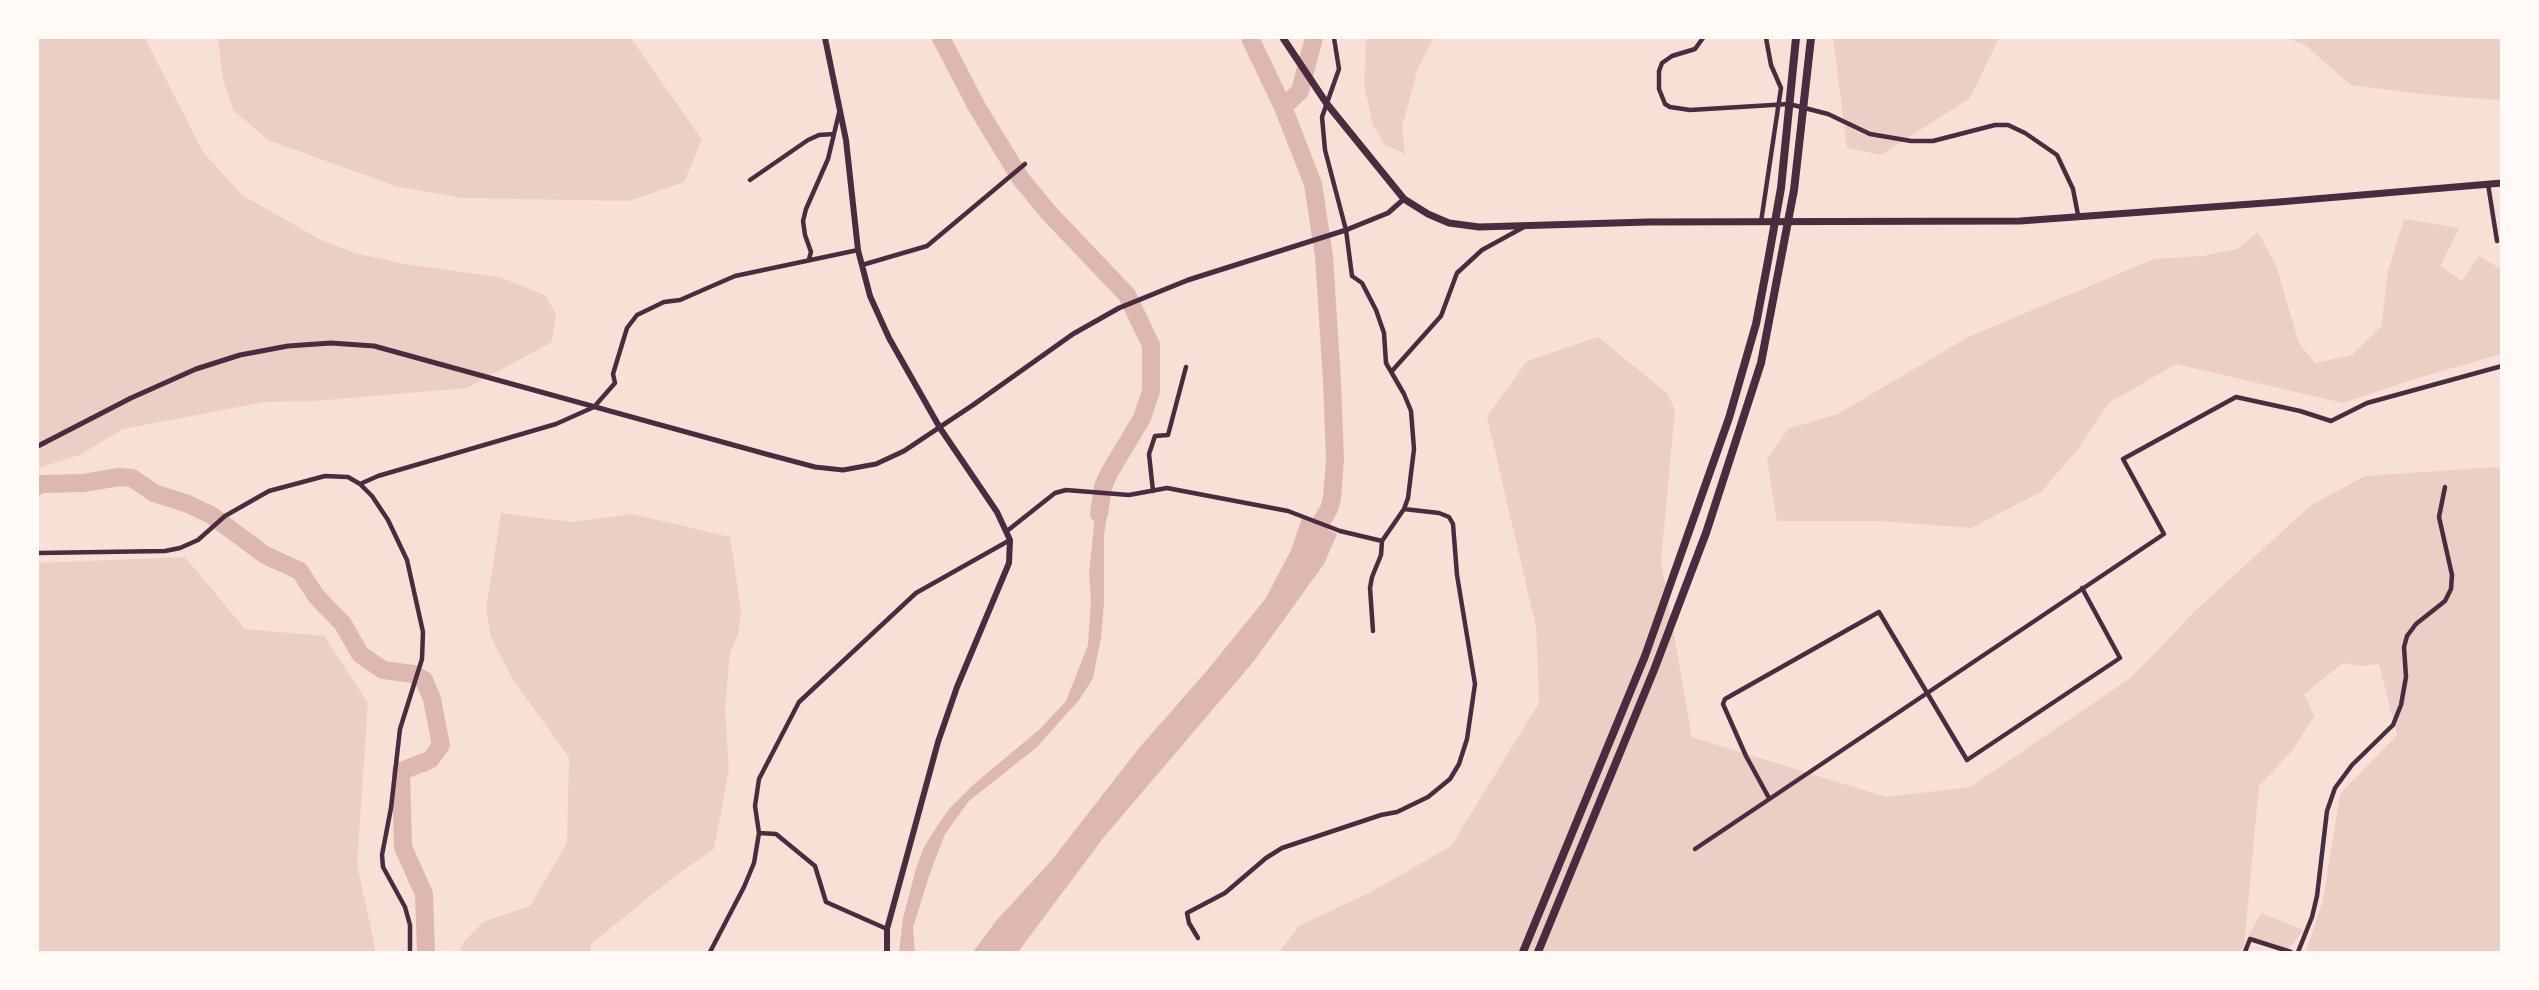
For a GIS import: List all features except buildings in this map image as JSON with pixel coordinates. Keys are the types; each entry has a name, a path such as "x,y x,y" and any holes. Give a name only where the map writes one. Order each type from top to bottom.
{"highway":[{"path":"1523,952 1645,656 1729,418 1756,324 1781,188 1796,38"},
{"path":"1538,952 1654,670 1706,533 1761,363 1794,190 1811,38"}],"main road":[{"path":"825,38 840,107 858,250 870,296 889,338 940,428 997,512 1010,540 1009,563 957,687 938,742 887,929 887,952"},
{"path":"1283,38 1327,104 1404,199 1428,214 1449,223 1479,226 2019,220 2279,202 2502,183"}],"street":[{"path":"1334,38 1339,69 1322,117 1325,150 1346,230 1352,276 1362,282 1376,310 1384,333 1386,363 1411,411 1414,449 1408,498 1382,541 1381,555 1370,588 1373,631"},
{"path":"1703,38 1695,49 1672,56 1662,63 1659,71 1659,89 1665,104 1677,109 1690,110 1789,104 1828,114 1870,134 1911,141 1933,141 1995,125 2008,125 2025,133 2057,155 2073,189 2078,215"},
{"path":"1761,222 1781,88 1771,65 1766,38"},
{"path":"809,259 811,252 803,221 828,159 840,107"},
{"path":"750,180 808,140 819,135 834,134"},
{"path":"862,266 927,246 1025,164"},
{"path":"2487,183 2497,240"},
{"path":"38,446 140,394 196,369 240,355 288,346 331,343 374,346 806,464 843,470 876,464 904,451 1073,334 1119,308 1188,280 1346,230 1388,213 1404,199"},
{"path":"1392,371 1441,316 1457,273 1482,250 1529,225"},
{"path":"360,484 378,476 556,424 594,407 615,383 613,374 627,328 637,315 664,302 680,300 735,276 858,250"},
{"path":"1695,849 2164,534 2122,459 2236,397 2300,411 2331,421 2367,404 2502,366"},
{"path":"1153,491 1149,454 1155,436 1168,435 1185,367"},
{"path":"38,553 165,551 180,548 198,540 225,516 269,491 325,476 348,477 360,484 372,496 388,520 407,560 423,632 422,659 400,729 391,808 382,855 382,867 405,907 410,925 411,952"},
{"path":"2298,952 2317,896 2327,811 2336,788 2352,765 2393,725 2401,705 2406,677 2404,647 2407,636 2416,624 2445,601 2451,589 2452,575 2439,517 2445,487"},
{"path":"1007,531 1055,493 1066,490 1115,495 1167,488 1288,511 1340,531 1382,541"},
{"path":"1198,938 1186,918 1188,913 1225,893 1266,858 1282,848 1381,815 1397,812 1428,796 1450,779 1459,764 1467,739 1475,684 1457,574 1453,524 1449,517 1439,513 1404,508"},
{"path":"710,952 754,863 759,833 755,806 759,779 800,702 916,592 1010,540"},
{"path":"1769,798 1746,756 1723,704 1725,699 1879,612 1967,760 2120,658 2082,588"},
{"path":"759,833 776,834 815,866 826,902 887,929"},
{"path":"2245,952 2250,939 2291,952"}],"shaded area":[{"path":"38,38 145,38 203,152 242,195 321,240 354,253 404,264 500,277 545,295 556,314 552,342 467,388 315,401 265,402 123,429 80,455 38,468"},
{"path":"218,38 631,38 702,140 684,182 629,201 462,198 395,186 268,140 233,110 223,80"},
{"path":"1366,38 1434,38 1418,68 1402,127 1405,154 1384,144 1373,125 1364,86"},
{"path":"1833,38 1999,38 1970,98 1881,155 1847,148"},
{"path":"2287,38 2501,38 2501,100 2430,95 2351,85 2305,45"},
{"path":"2404,219 2459,228 2440,266 2462,281 2479,256 2501,269 2501,354 2343,403 2176,364 2109,403 2078,449 2041,492 1971,528 1878,521 1777,521 1767,459 1788,429 1838,414 1968,337 2154,259 2202,256 2237,249 2258,232 2276,265 2299,343 2315,363 2352,355 2381,327 2388,271"},
{"path":"1598,337 1667,393 1675,410 1661,561 1692,737 1886,797 1970,787 2132,677 2195,611 2311,505 2365,476 2495,467 2501,471 2501,952 2306,952 2323,900 2340,794 2397,735 2379,664 2362,666 2343,663 2304,694 2314,716 2292,751 2259,786 2244,947 2239,952 1279,952 1299,926 1371,892 1451,846 1539,703 1536,627 1487,417 1527,361"},
{"path":"1097,496 1109,498 1104,536 1104,603 1101,638 1093,678 1080,699 1037,747 969,801 945,834 913,928 915,952 899,952 903,918 915,872 923,849 939,823 950,808 973,785 1040,729 1066,701 1088,645 1091,600 1089,574"},
{"path":"501,513 572,522 632,514 730,537 741,610 738,634 730,653 725,708 729,769 714,849 675,876 591,944 590,952 461,952 460,946 483,922 530,906 567,843 569,757 513,680 491,637 486,610"},
{"path":"1302,518 1337,534 1324,564 1254,661 1104,837 1018,952 973,952 996,921 1051,861 1139,748 1205,673 1266,598 1291,550"},
{"path":"185,557 245,629 324,636 368,703 357,865 376,952 38,952 38,563"},
{"path":"2261,913 2304,930 2287,951 2248,937"}],"waterway":[{"path":"941,38 978,109 1021,179 1049,213 1127,295 1151,345 1151,391 1142,418 1108,475 1103,487 1099,514"},
{"path":"1250,38 1283,107 1313,184 1324,256 1335,460 1329,509 1310,540"},
{"path":"1283,107 1300,91 1314,38"},
{"path":"38,486 83,483 119,477 132,478 154,493 188,504 211,515 265,555 300,571 316,596 343,624 360,654 383,670 413,674 424,680 432,699 441,745 430,760 401,771 403,847 424,894 426,952"}]}
